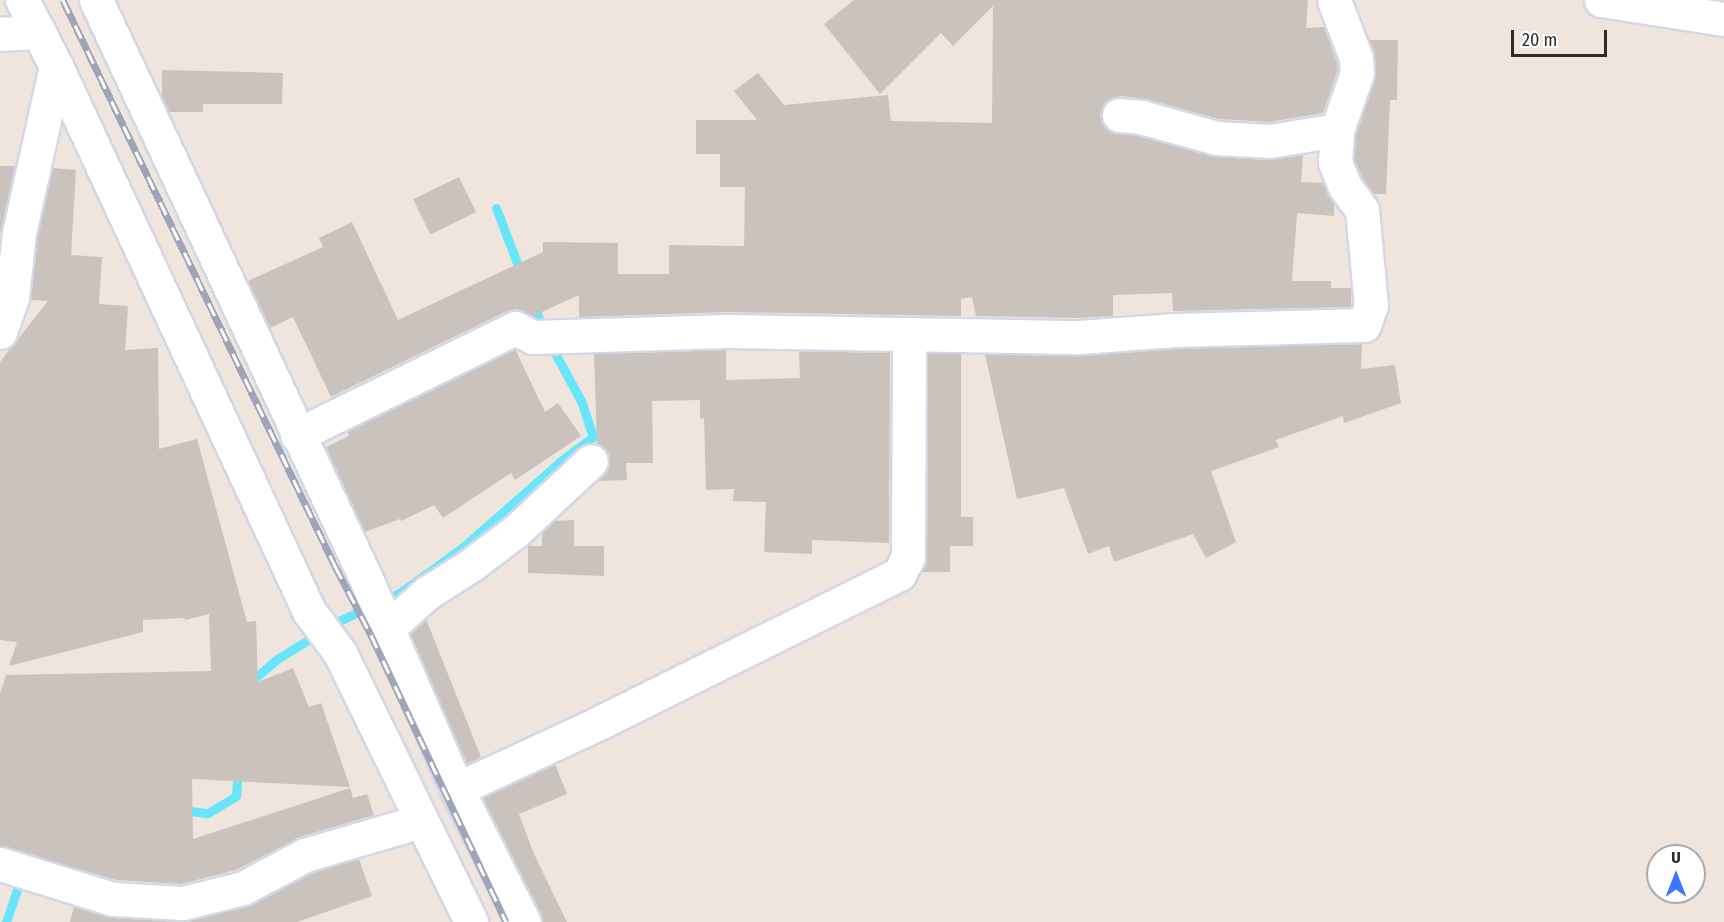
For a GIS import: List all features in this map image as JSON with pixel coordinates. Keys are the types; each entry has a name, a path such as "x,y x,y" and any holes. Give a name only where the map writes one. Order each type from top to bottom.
{"street":[{"path":"22,0 56,66 309,611 340,653 471,922"},
{"path":"96,0 367,581 457,789 524,922"},
{"path":"297,435 515,328 532,338 727,331 1080,338 1175,330 1364,325 1371,305 1362,210 1345,187 1335,162 1337,130 1356,73 1356,58 1334,0"},
{"path":"1601,0 1724,18"},
{"path":"0,34 39,32"},
{"path":"0,332 12,298 18,233 56,66"},
{"path":"1119,115 1141,117 1216,138 1270,141 1337,130"},
{"path":"457,789 610,717 899,574 908,557 909,334"},
{"path":"384,621 412,610 427,593 471,565 517,530 591,462"},
{"path":"5,866 113,899 183,903 243,888 305,855 421,821"}],"building":[{"path":"854,0 1308,0 1306,28 1324,27 1337,62 1338,70 1323,113 1269,122 1219,119 1146,99 1121,96 1112,98 1104,104 1100,114 1102,123 1109,131 1138,136 1211,156 1269,160 1303,155 1301,182 1323,183 1334,204 1334,216 1297,213 1292,281 1331,281 1331,288 1351,288 1351,307 1173,311 1172,293 1113,295 1113,316 1079,318 976,316 972,297 961,299 961,316 726,312 579,317 579,295 533,316 516,309 507,311 331,397 293,317 270,328 248,281 323,247 319,238 352,222 398,320 543,252 543,242 618,243 618,274 669,274 669,245 744,246 745,187 720,187 720,154 696,154 696,120 757,120 734,91 758,73 784,105 888,95 891,121 992,123 993,6 953,46 941,33 880,94 824,24"},
{"path":"1369,40 1398,40 1397,100 1390,100 1386,194 1373,194 1362,178 1354,159 1356,134 1376,72 1375,56"},
{"path":"162,70 283,73 282,104 203,104 203,112 169,112 162,97"},
{"path":"0,166 15,166 0,234"},
{"path":"53,168 76,170 71,255 102,257 99,304 128,306 125,350 158,348 159,449 197,439 247,622 256,621 258,682 293,668 309,707 321,703 350,787 192,779 193,839 350,788 353,798 367,794 374,815 300,837 236,870 181,884 116,880 0,846 0,694 6,675 211,671 209,614 185,620 185,618 143,620 143,632 9,666 17,642 0,640 0,362 48,301 31,300 38,236"},
{"path":"459,177 476,212 430,234 413,199"},
{"path":"1362,344 1361,369 1395,365 1401,403 1344,423 1343,416 1276,440 1279,447 1211,471 1236,542 1206,558 1193,534 1114,562 1109,546 1088,554 1064,488 1017,499 985,354 1081,356 1176,349"},
{"path":"515,349 545,412 558,403 581,436 515,480 511,473 443,518 434,505 401,521 400,519 365,532 326,447 349,436 347,431"},
{"path":"726,350 726,380 800,378 799,351 890,353 889,543 812,540 812,554 764,552 766,502 733,501 734,489 706,490 704,418 700,419 700,400 652,401 653,463 626,463 627,480 598,481 609,467 609,457 605,449 597,444 594,354"},
{"path":"928,353 961,354 961,517 973,517 973,546 950,546 950,572 921,572 927,557"},
{"path":"574,520 574,546 604,546 604,576 528,573 528,546 542,546 542,533 555,521"},
{"path":"426,619 481,757 467,764 410,633"},
{"path":"555,764 567,794 519,814 534,854 567,922 543,922 482,798"},
{"path":"359,859 372,896 297,922 70,922 74,907 112,918 188,921 248,906 312,872"}],"waterway":[{"path":"496,208 521,273"},
{"path":"533,303 544,332"},
{"path":"250,682 277,659 341,620 400,593 462,548 562,460 593,437 581,401 550,344"},
{"path":"182,810 208,813 236,796 238,770"},
{"path":"6,922 33,843"}],"railway":[{"path":"63,0 335,566 371,635 506,922"}]}
